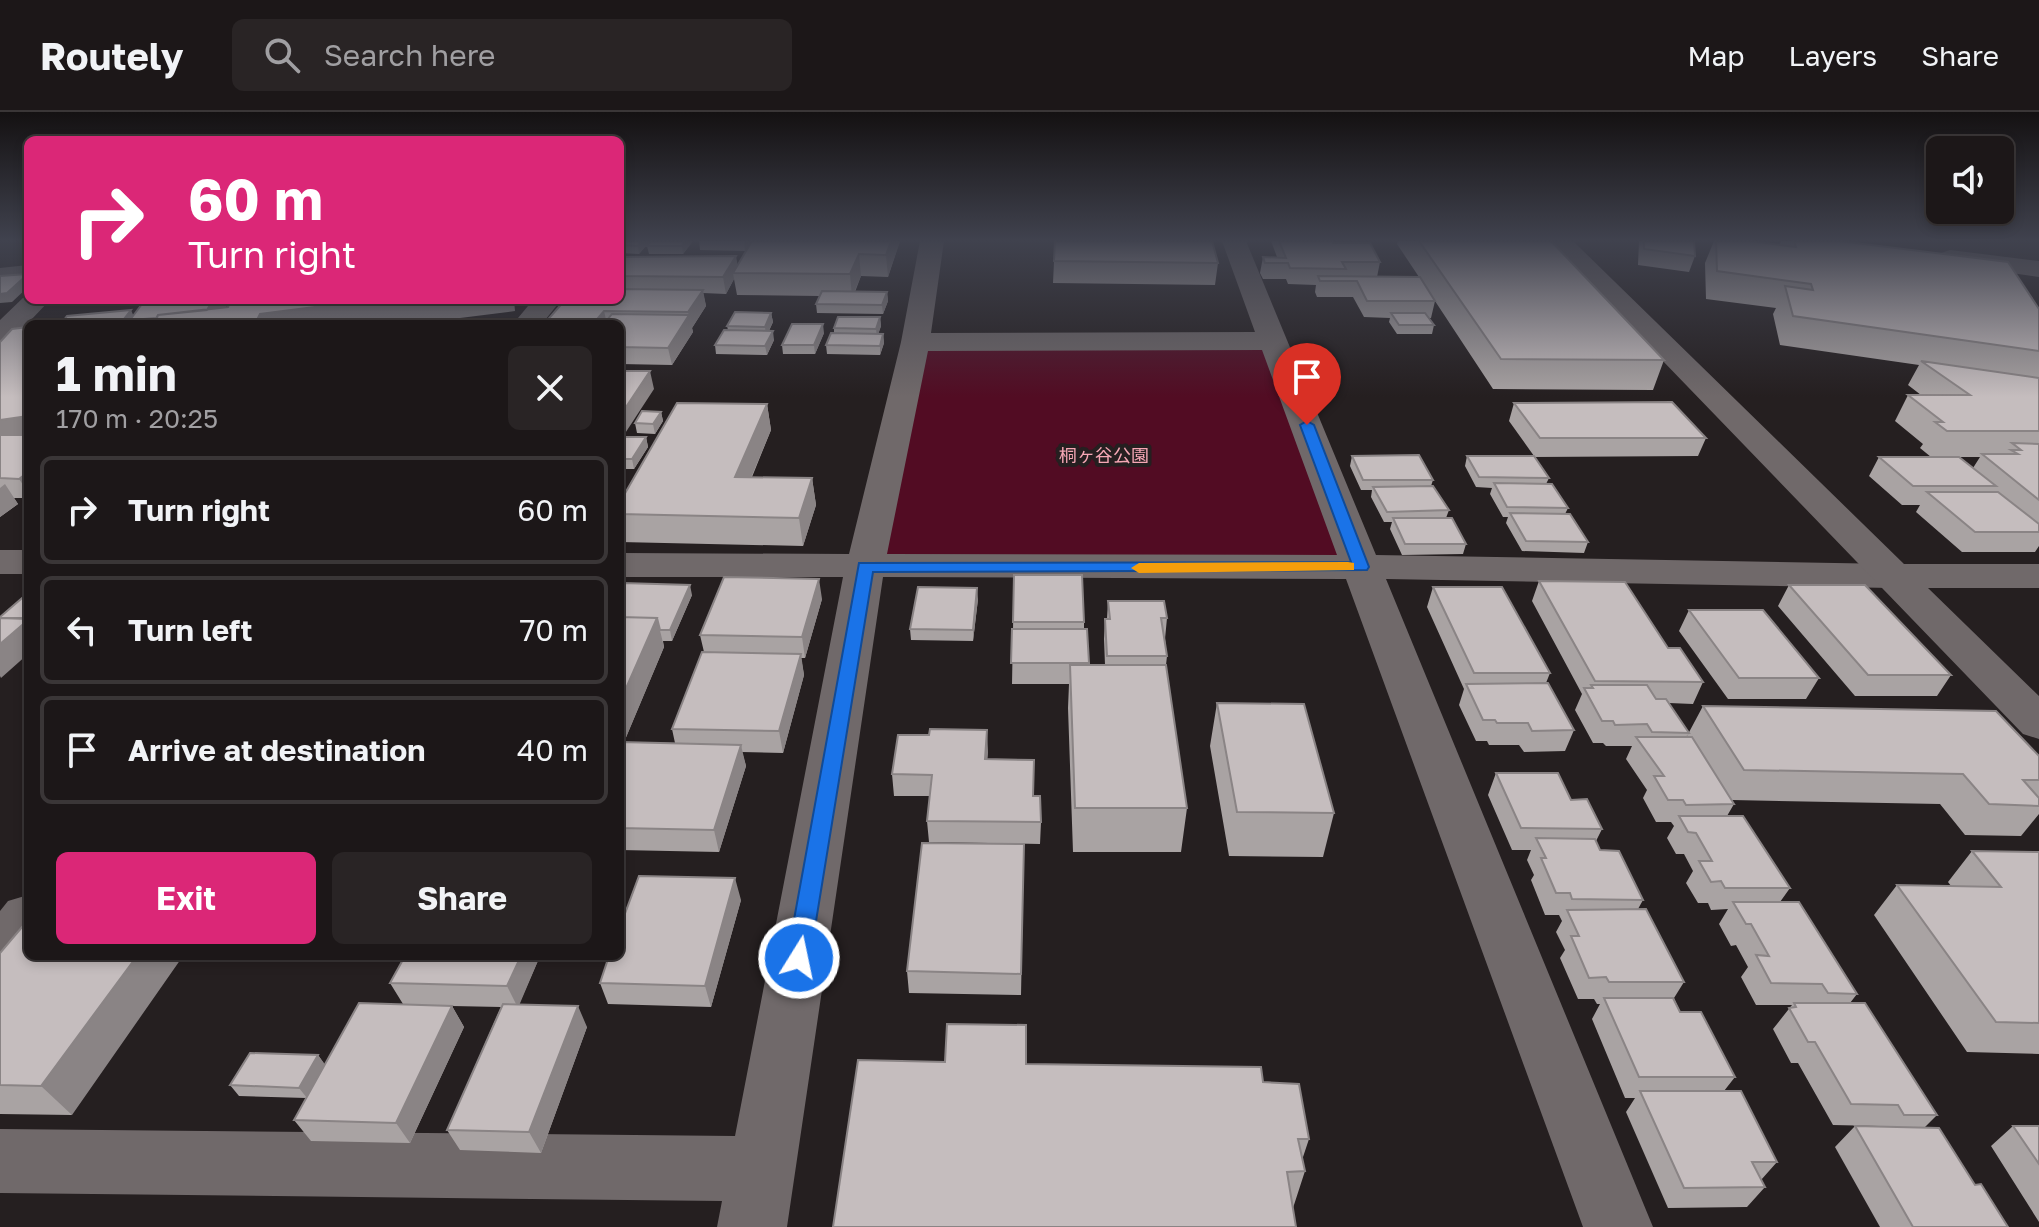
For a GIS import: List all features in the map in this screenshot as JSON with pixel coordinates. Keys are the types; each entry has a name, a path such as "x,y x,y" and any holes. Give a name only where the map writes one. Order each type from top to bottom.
{"street":[{"path":"0,1161 757,1198 865,567 923,293"},
{"path":"1255,293 1618,1227"},
{"path":"1611,293 2039,723"},
{"path":"0,336 33,304"},
{"path":"530,320 544,304"},
{"path":"915,342 1275,341"},
{"path":"0,562 24,562"},
{"path":"624,565 1361,567 2039,576"},
{"path":"0,951 24,922"}],"green space":[{"name":"桐ヶ谷公園","path":"1275,341 1361,567 865,567 915,342"}],"building":[{"path":"624,293 701,293 688,312 604,311 596,320 548,320 562,304 624,304"},
{"path":"821,293 887,293 882,305 816,304"},
{"path":"1363,293 1430,293 1435,301 1367,301"},
{"path":"1455,293 1600,293 1664,360 1501,359"},
{"path":"1787,293 2028,293 2039,309 2039,351 1793,316"},
{"path":"142,304 211,304 207,310 130,320"},
{"path":"229,304 339,304 260,314 257,320 155,320 158,315 228,307"},
{"path":"131,310 123,320 64,320 67,316"},
{"path":"735,312 771,313 765,327 727,326"},
{"path":"1391,313 1425,313 1434,325 1399,325"},
{"path":"612,314 689,315 668,348 624,347 624,320 607,320"},
{"path":"838,317 880,317 876,329 834,328"},
{"path":"792,324 823,324 814,345 782,345"},
{"path":"24,328 24,417 0,420 0,342 12,329"},
{"path":"724,330 773,331 765,346 715,345"},
{"path":"831,333 883,334 880,346 826,345"},
{"path":"1921,361 2039,378 2039,431 1947,431 1935,422 1943,422 1908,395 1970,395"},
{"path":"624,371 650,371 624,410"},
{"path":"1672,402 1706,438 1540,438 1514,403"},
{"path":"677,403 767,404 735,477 812,478 799,518 624,514 624,495"},
{"path":"642,411 661,412 653,424 635,423"},
{"path":"0,435 24,435 24,475 19,479 0,478"},
{"path":"646,437 632,459 624,459 624,439"},
{"path":"2012,443 2039,444 2039,500 1982,454 2018,454 2011,450 2021,450"},
{"path":"1419,455 1433,480 1363,480 1352,456"},
{"path":"1467,456 1534,456 1549,478 1479,477"},
{"path":"1879,457 1959,457 1996,486 1913,486"},
{"path":"1494,483 1552,484 1568,508 1507,507"},
{"path":"1433,486 1449,510 1387,512 1373,487"},
{"path":"1927,492 1998,492 2039,524 2039,532 1975,532"},
{"path":"1510,513 1570,514 1588,542 1526,541"},
{"path":"1393,518 1452,518 1466,544 1405,544"},
{"path":"1014,575 1082,575 1084,622 1013,622"},
{"path":"724,577 819,579 802,637 700,635"},
{"path":"1539,581 1625,582 1668,648 1680,648 1703,682 1595,681"},
{"path":"624,583 690,585 670,630 660,630 657,618 624,617"},
{"path":"1789,585 1865,585 1951,675 1868,675"},
{"path":"918,587 977,588 973,630 910,629"},
{"path":"1433,587 1502,587 1550,673 1474,673"},
{"path":"24,596 24,618 0,617"},
{"path":"1108,601 1164,601 1167,618 1161,618 1167,656 1107,656 1105,619 1110,619"},
{"path":"1689,610 1763,610 1819,678 1739,678"},
{"path":"624,617 657,618 624,693"},
{"path":"0,618 24,619 24,623 0,644"},
{"path":"1012,629 1087,629 1089,663 1011,663"},
{"path":"702,652 801,654 779,731 672,729"},
{"path":"1070,665 1166,665 1187,808 1075,808"},
{"path":"1548,683 1574,730 1532,731 1528,723 1483,720 1466,684"},
{"path":"1591,685 1647,685 1656,699 1666,699 1689,733 1652,732 1647,724 1615,725 1613,721 1602,721 1584,688 1593,688"},
{"path":"1217,703 1304,704 1334,813 1237,812"},
{"path":"1703,706 1996,711 2039,756 2039,780 2023,780 2039,798 2039,806 1989,804 1963,774 1744,770"},
{"path":"930,729 987,730 985,759 1034,760 1033,796 1040,796 1041,822 927,821 932,775 892,774 898,735 929,735"},
{"path":"1636,737 1692,737 1734,804 1686,805 1683,800 1668,800 1654,776 1664,776"},
{"path":"624,742 741,745 714,830 624,828"},
{"path":"1496,773 1558,773 1571,800 1587,799 1602,829 1521,828"},
{"path":"1679,816 1743,816 1790,888 1725,888 1721,881 1711,882 1699,861 1712,861 1696,833 1688,832"},
{"path":"1536,838 1595,839 1600,850 1619,851 1643,900 1572,899 1570,893 1556,893 1541,858 1546,858"},
{"path":"922,843 1024,844 1021,974 907,971"},
{"path":"1972,851 2039,852 2039,1023 1996,1022 1897,885 2001,887"},
{"path":"639,876 735,878 705,986 600,983 608,960 624,960 624,916"},
{"path":"1733,902 1799,902 1857,994 1828,993 1822,984 1771,983 1756,955 1769,956 1751,924 1746,924"},
{"path":"1646,909 1684,982 1609,982 1606,977 1589,978 1571,936 1579,936 1567,910"},
{"path":"24,925 24,960 134,960 41,1086 0,1085 0,953"},
{"path":"403,960 519,960 507,986 390,983"},
{"path":"1604,998 1673,998 1680,1012 1701,1012 1735,1077 1639,1077"},
{"path":"359,1003 452,1006 396,1123 294,1120"},
{"path":"1794,1003 1865,1003 1937,1115 1904,1115 1898,1105 1851,1104 1815,1042 1808,1042 1789,1008 1796,1007"},
{"path":"503,1004 578,1006 529,1132 447,1130"},
{"path":"947,1024 1026,1025 1026,1064 1261,1067 1263,1082 1299,1084 1309,1139 1298,1139 1305,1171 1287,1172 1296,1227 833,1227 858,1060 945,1062"},
{"path":"250,1053 318,1055 299,1088 230,1085"},
{"path":"1640,1091 1741,1091 1777,1162 1752,1162 1765,1187 1684,1188"},
{"path":"1855,1126 1939,1128 1975,1185 1981,1184 2008,1227 1913,1227"},
{"path":"2013,1126 2039,1126 2039,1164"}],"slow traffic":[{"path":"1139,568 1348,567"}],"route":[{"path":"799,958 865,567 1361,567 1307,425"}]}
